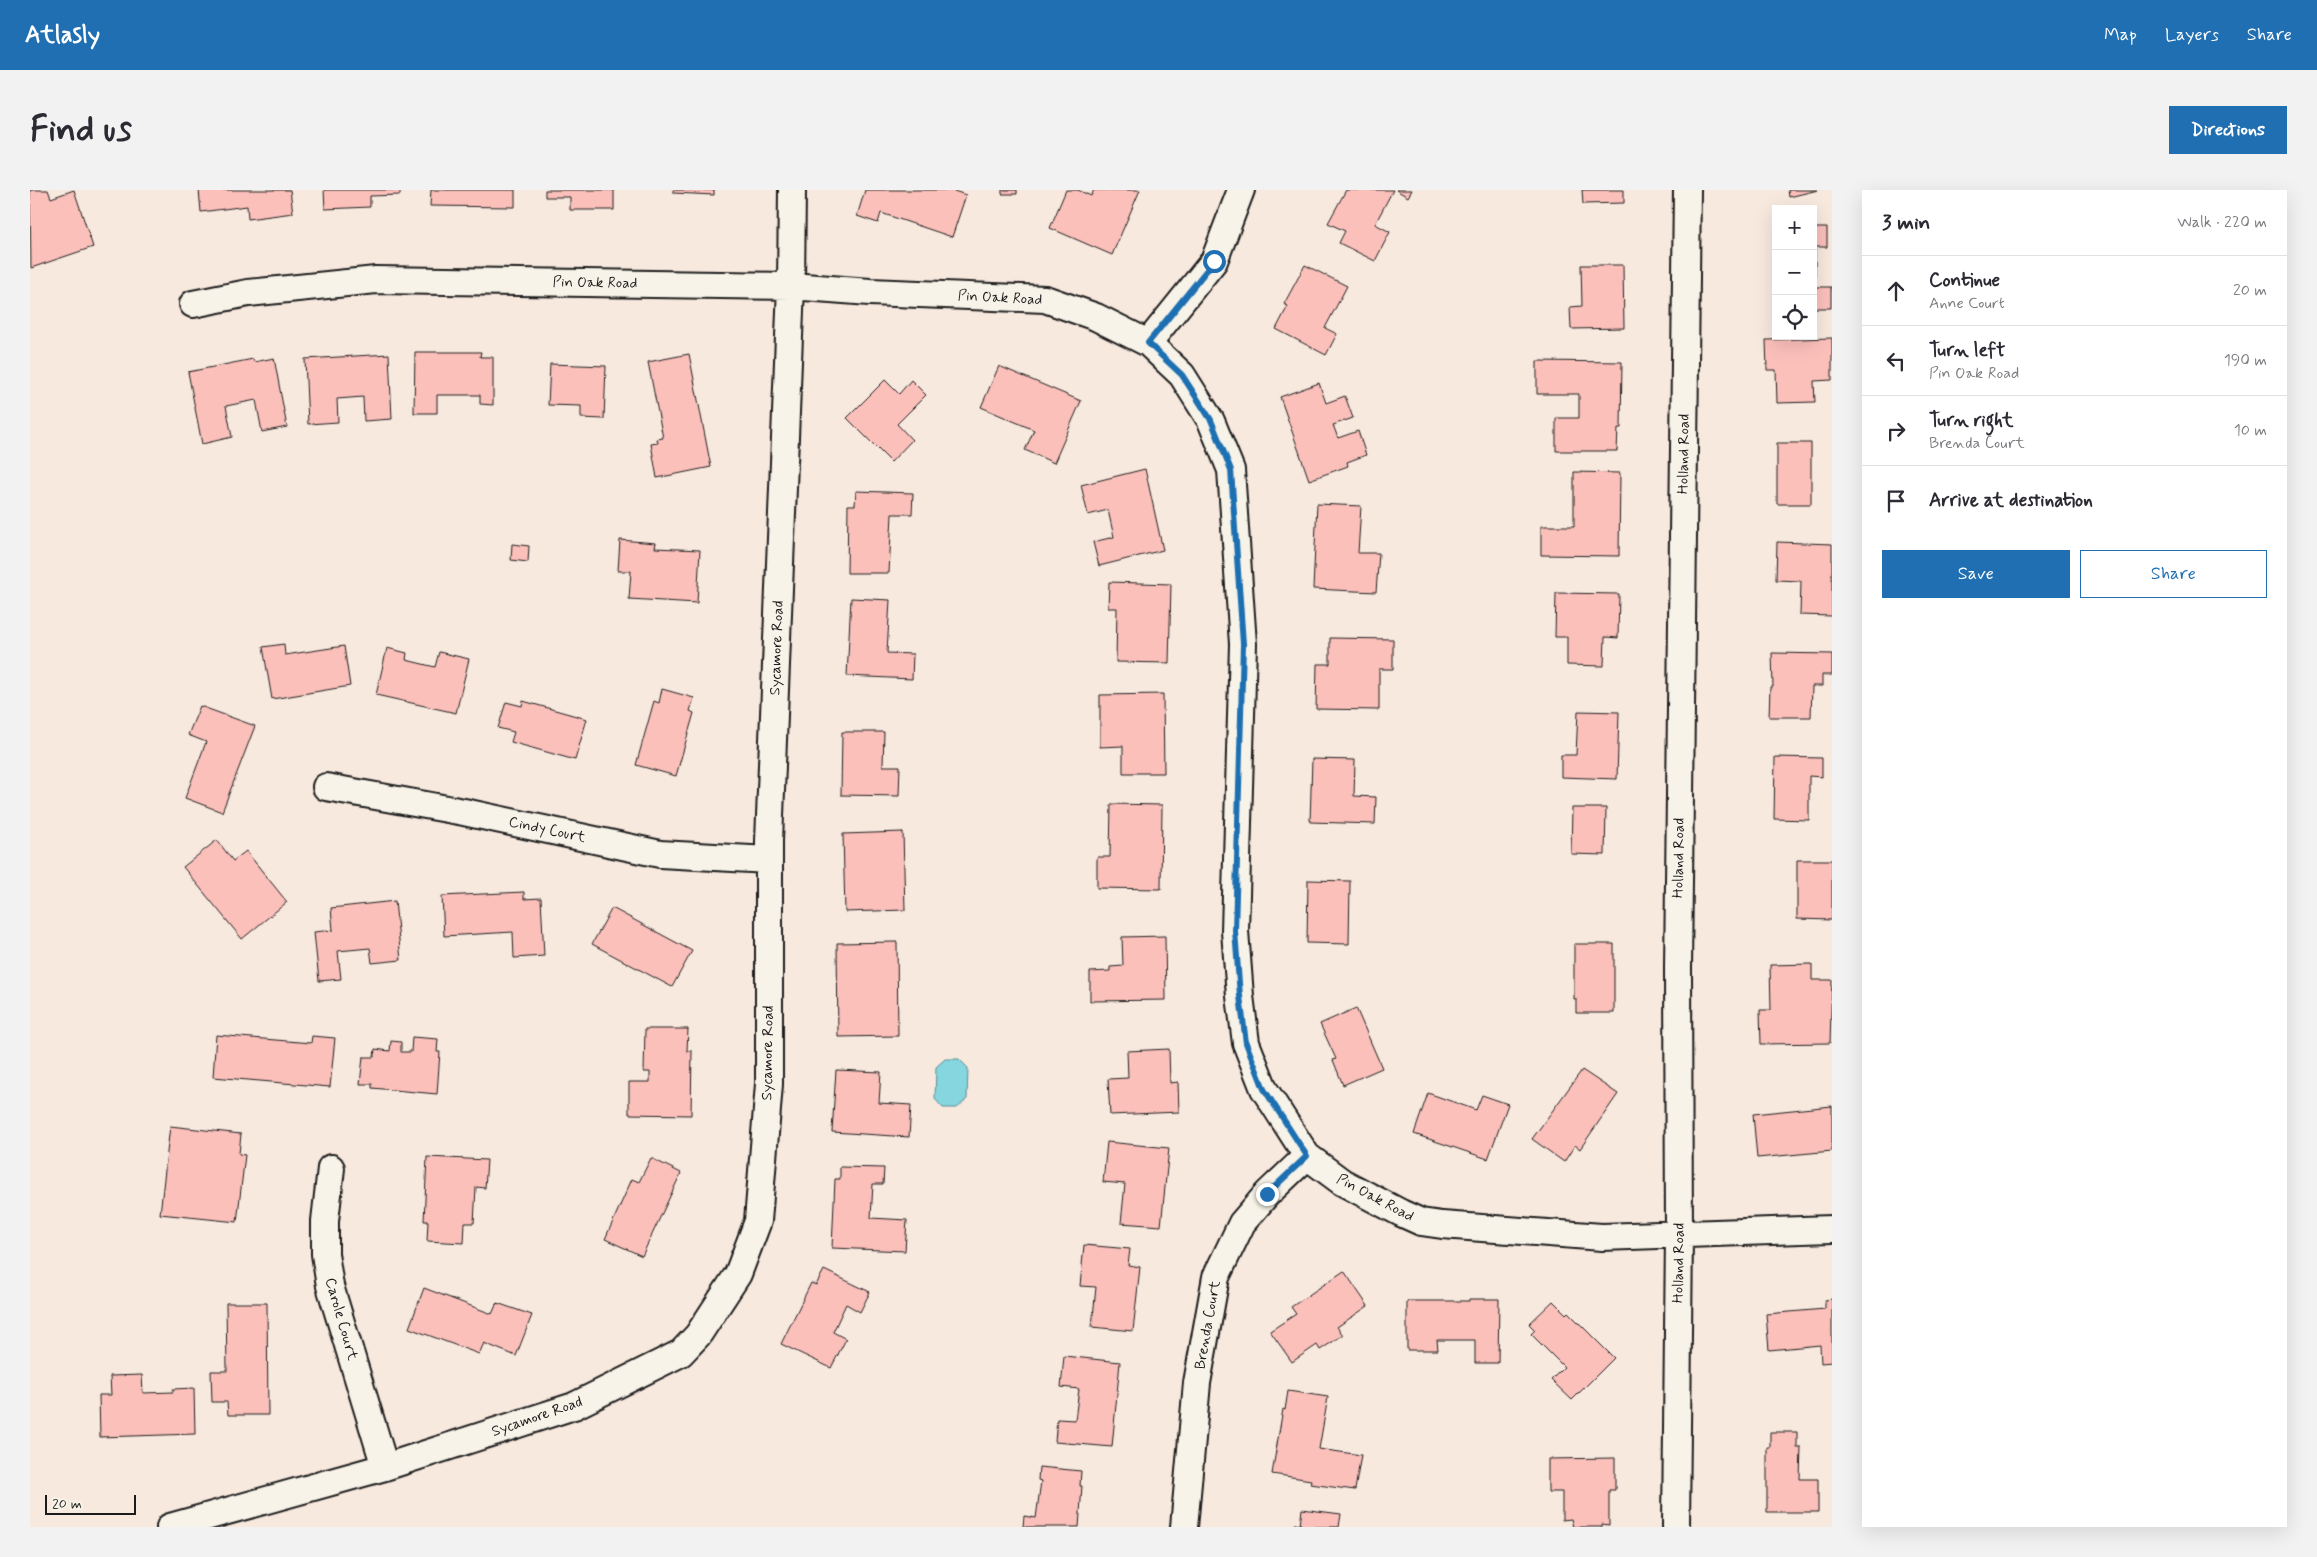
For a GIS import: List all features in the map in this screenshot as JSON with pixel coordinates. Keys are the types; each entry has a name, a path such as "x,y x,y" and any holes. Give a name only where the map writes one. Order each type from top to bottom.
{"street":[{"name":"Sycamore Road","path":"170,1527 385,1467 574,1406 682,1353 698,1335 738,1274 758,1221 769,1084 769,860 791,286 792,190"},
{"path":"1148,343 1214,261 1241,190"},
{"name":"Holland Road","path":"1676,1527 1679,1234 1678,968 1687,190"},
{"name":"Pin Oak Road","path":"194,304 248,293 376,280 791,286 870,292 1045,299 1096,317 1148,343 1182,375 1211,420 1231,470 1243,644 1235,931 1240,996 1246,1043 1264,1089 1307,1156 1342,1182 1421,1222 1602,1237 1832,1229"},
{"name":"Cindy Court","path":"326,787 464,812 660,854 769,860"},
{"name":"Brenda Court","path":"1184,1527 1198,1383 1216,1277 1242,1223 1267,1194 1307,1156"},
{"name":"Carole Court","path":"331,1168 325,1222 325,1254 330,1286 385,1467"}],"water":[{"path":"945,1059 959,1059 968,1068 967,1099 957,1108 943,1108 935,1099 936,1067"}],"building":[{"path":"30,190 48,190 51,198 74,190 93,247 31,268"},
{"path":"199,190 290,190 293,213 248,219 247,206 201,212"},
{"path":"324,190 400,190 400,195 370,196 370,207 325,209"},
{"path":"431,190 515,190 515,207 430,206"},
{"path":"545,190 614,190 614,210 570,210 570,197 545,197"},
{"path":"673,190 714,190 714,195 673,193"},
{"path":"865,190 951,190 966,195 952,237 881,213 878,223 857,216"},
{"path":"1002,190 1017,190 1017,194 1002,194"},
{"path":"1066,190 1078,190 1091,196 1094,190 1140,190 1112,255 1050,228"},
{"path":"1346,190 1393,190 1375,224 1390,232 1375,261 1339,243 1345,231 1328,223"},
{"path":"1396,190 1412,190 1408,197"},
{"path":"1582,190 1624,190 1624,203 1583,204"},
{"path":"1788,190 1818,190 1789,197"},
{"path":"1817,228 1827,228 1827,247 1817,247"},
{"path":"1305,265 1347,286 1325,328 1337,334 1326,355 1276,329 1288,306 1284,304"},
{"path":"1581,265 1623,265 1624,328 1571,329 1570,307 1582,306"},
{"path":"1817,287 1831,287 1831,308 1817,308"},
{"path":"1817,338 1832,338 1832,380 1814,381 1815,402 1777,403 1776,370 1767,370 1766,340 1817,340"},
{"path":"415,352 481,352 480,357 493,357 493,405 480,404 480,395 437,395 437,413 414,413"},
{"path":"389,354 392,419 364,421 363,397 337,399 338,422 308,424 305,359"},
{"path":"689,354 711,467 657,478 651,444 658,443 657,439 663,438 648,362"},
{"path":"274,358 287,427 262,432 256,400 226,406 232,437 202,444 188,372 253,359 254,362"},
{"path":"1537,361 1622,362 1621,428 1618,428 1617,451 1556,451 1556,418 1579,418 1579,394 1537,394"},
{"path":"550,364 606,366 604,419 581,418 581,406 548,405"},
{"path":"999,366 1081,401 1054,463 1025,450 1034,430 981,407"},
{"path":"885,380 899,394 911,380 926,395 897,424 912,440 891,462 847,418"},
{"path":"1319,383 1326,403 1345,396 1353,418 1333,425 1338,438 1358,431 1366,455 1347,462 1348,466 1309,480 1280,397"},
{"path":"1777,443 1811,443 1811,504 1777,504"},
{"path":"1145,469 1163,550 1099,566 1093,542 1114,537 1108,510 1088,515 1081,485"},
{"path":"1574,472 1620,473 1619,556 1541,555 1541,526 1574,526"},
{"path":"856,491 913,493 912,514 892,514 889,573 847,573 848,505 855,505"},
{"path":"1317,504 1361,506 1358,553 1379,553 1376,592 1313,589"},
{"path":"620,540 656,543 655,548 700,550 697,603 629,599 631,571 618,571"},
{"path":"1777,542 1832,544 1832,616 1800,615 1801,581 1776,580"},
{"path":"512,544 529,546 528,562 511,560"},
{"path":"1109,582 1171,584 1169,663 1116,662 1117,608 1108,608"},
{"path":"1556,593 1619,594 1618,638 1605,637 1604,666 1567,665 1567,637 1555,637"},
{"path":"851,598 890,600 887,653 913,654 912,679 847,676"},
{"path":"1330,638 1393,639 1393,669 1379,669 1379,710 1316,709 1317,664 1330,664"},
{"path":"284,644 285,655 344,646 350,686 272,699 263,647"},
{"path":"387,648 407,653 406,660 435,667 439,652 469,659 456,713 376,695"},
{"path":"1772,653 1832,654 1832,675 1822,675 1822,686 1812,686 1811,717 1769,717 1770,687 1773,687"},
{"path":"662,689 694,698 690,711 694,713 676,776 636,765 654,701 659,703"},
{"path":"1163,694 1164,773 1123,773 1123,746 1100,747 1100,695"},
{"path":"523,701 587,719 575,760 511,742 514,732 498,728 506,702 522,706"},
{"path":"200,706 255,726 222,812 185,798 206,742 188,735"},
{"path":"1578,711 1619,712 1617,779 1561,777 1561,755 1576,755"},
{"path":"842,732 884,732 883,766 900,766 899,796 841,795"},
{"path":"1775,757 1822,758 1822,777 1809,776 1809,820 1774,819"},
{"path":"1312,759 1355,760 1354,796 1376,797 1375,824 1310,822"},
{"path":"1111,804 1162,805 1161,889 1097,888 1097,857 1110,857"},
{"path":"1572,808 1606,808 1605,855 1571,854"},
{"path":"903,832 905,910 845,912 843,834"},
{"path":"217,840 233,861 246,851 287,902 242,939 183,867"},
{"path":"1797,860 1832,860 1832,920 1797,919"},
{"path":"1308,880 1350,881 1349,944 1307,943"},
{"path":"524,892 524,899 541,898 544,956 514,958 513,932 444,936 442,896"},
{"path":"395,901 401,960 372,963 370,948 338,951 341,979 319,981 314,932 333,930 331,908"},
{"path":"612,908 692,951 672,987 592,944"},
{"path":"1165,936 1166,1000 1090,1001 1090,972 1110,971 1110,967 1123,966 1122,937"},
{"path":"897,942 898,1036 838,1037 837,943"},
{"path":"1574,944 1614,944 1614,1013 1576,1013 1576,999 1574,999"},
{"path":"1812,964 1812,980 1832,980 1830,1043 1761,1044 1760,1010 1771,1010 1770,965"},
{"path":"1356,1008 1382,1068 1343,1085 1333,1060 1336,1059 1320,1024"},
{"path":"645,1029 688,1029 687,1051 692,1051 691,1115 629,1114 629,1082 650,1082 650,1072 644,1072"},
{"path":"216,1035 311,1043 312,1036 335,1038 330,1087 213,1077"},
{"path":"412,1037 438,1039 437,1052 440,1052 437,1094 372,1088 372,1084 360,1084 363,1057 374,1057 375,1049 390,1051 391,1041 401,1042 401,1052 411,1052"},
{"path":"1169,1049 1170,1083 1178,1082 1179,1112 1110,1115 1108,1079 1128,1078 1127,1051"},
{"path":"836,1070 881,1072 879,1103 911,1105 909,1137 832,1132"},
{"path":"1582,1070 1618,1094 1580,1149 1575,1145 1564,1162 1532,1139"},
{"path":"1428,1093 1476,1110 1482,1095 1508,1104 1488,1159 1414,1134"},
{"path":"1832,1106 1832,1151 1757,1158 1753,1114"},
{"path":"170,1126 241,1134 239,1154 245,1155 237,1222 160,1214"},
{"path":"1107,1142 1169,1148 1161,1226 1121,1223 1125,1184 1103,1182"},
{"path":"427,1157 487,1160 485,1188 476,1187 474,1223 465,1223 464,1243 427,1241 428,1221 424,1221"},
{"path":"651,1158 681,1173 642,1256 605,1239 632,1179 639,1182"},
{"path":"840,1167 884,1168 883,1184 873,1184 871,1218 907,1220 905,1251 832,1248 835,1179 840,1179"},
{"path":"1084,1245 1130,1249 1128,1265 1140,1267 1133,1331 1092,1327 1096,1287 1080,1286"},
{"path":"824,1270 870,1292 860,1312 846,1304 833,1332 846,1339 831,1368 781,1344 811,1283 816,1285"},
{"path":"1344,1271 1368,1306 1337,1327 1343,1335 1320,1350 1317,1345 1292,1362 1270,1331 1296,1314 1291,1307"},
{"path":"424,1288 492,1314 497,1303 532,1315 516,1356 484,1343 479,1354 409,1328"},
{"path":"1469,1299 1499,1299 1498,1363 1475,1363 1475,1340 1437,1340 1438,1350 1407,1350 1407,1301 1469,1301"},
{"path":"1832,1299 1832,1362 1821,1363 1820,1345 1769,1350 1766,1314 1825,1309 1825,1300"},
{"path":"1553,1301 1566,1314 1568,1312 1614,1358 1572,1400 1551,1380 1564,1367 1531,1334 1535,1330 1529,1324"},
{"path":"226,1303 267,1303 268,1415 228,1415 227,1402 212,1402 211,1371 227,1371"},
{"path":"1064,1356 1120,1362 1112,1447 1055,1442 1057,1419 1075,1420 1079,1389 1061,1387"},
{"path":"142,1375 143,1393 173,1392 173,1389 194,1388 195,1434 100,1437 99,1395 111,1395 110,1376"},
{"path":"1288,1391 1328,1397 1319,1449 1361,1455 1355,1490 1310,1484 1311,1480 1272,1474 1283,1409 1285,1410"},
{"path":"1770,1432 1797,1432 1797,1447 1801,1447 1800,1479 1818,1479 1818,1512 1767,1512 1767,1447 1770,1447"},
{"path":"1615,1458 1615,1490 1609,1490 1609,1525 1602,1524 1602,1527 1573,1527 1571,1519 1562,1520 1562,1492 1548,1492 1548,1459"},
{"path":"1039,1467 1081,1471 1080,1486 1082,1486 1079,1527 1023,1527 1024,1516 1036,1518 1041,1481 1038,1480"},
{"path":"1302,1509 1341,1514 1339,1527 1295,1527 1295,1524 1300,1525"}],"route":[{"path":"1214,261 1148,343 1182,375 1211,420 1231,470 1243,644 1237,795 1235,931 1244,1035 1264,1089 1283,1122 1307,1156 1267,1194"}]}
